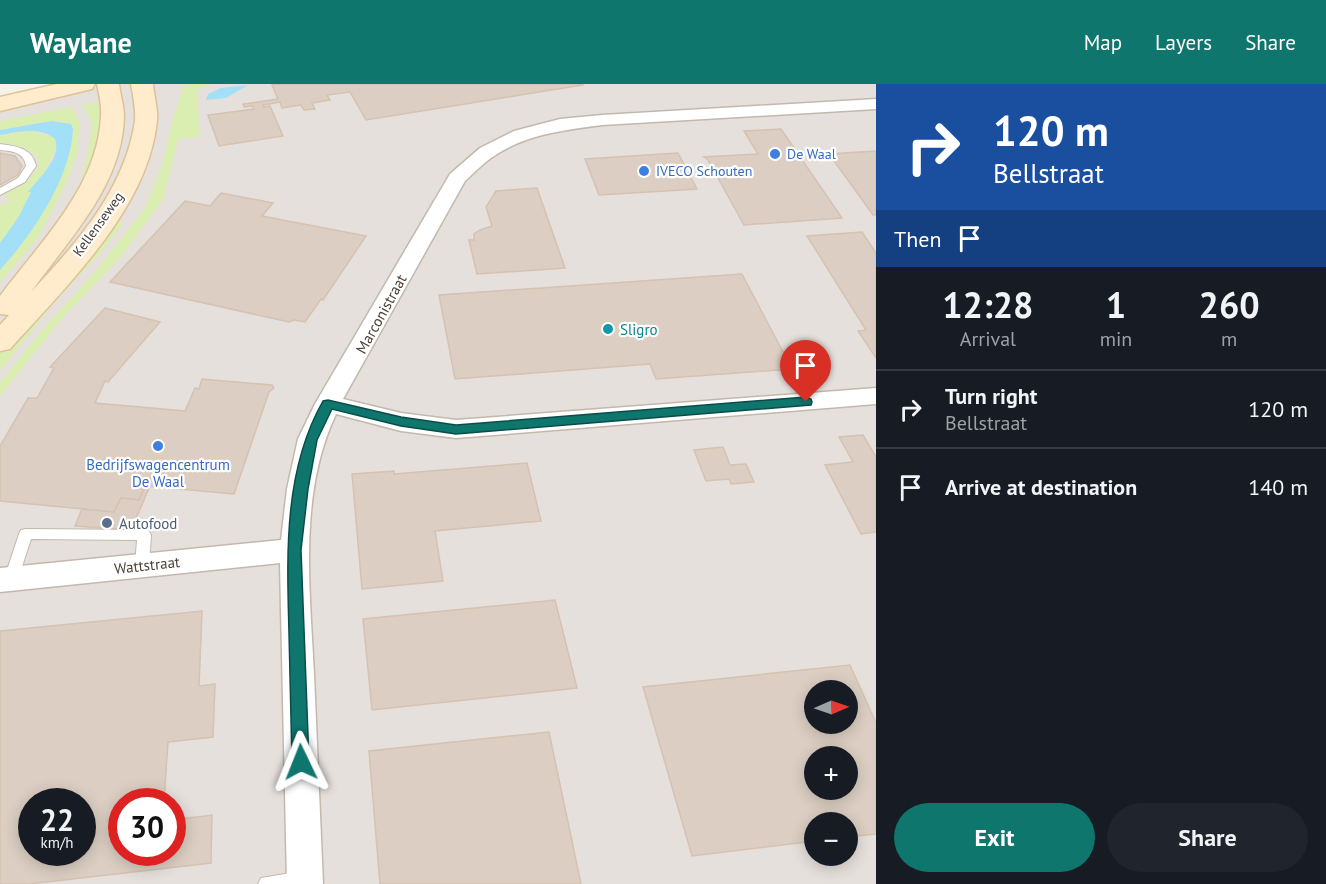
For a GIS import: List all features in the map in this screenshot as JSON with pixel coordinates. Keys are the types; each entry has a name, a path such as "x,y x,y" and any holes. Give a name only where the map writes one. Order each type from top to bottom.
{"main road":[{"path":"0,91 30,84"},
{"path":"0,104 84,84"},
{"name":"Kellenseweg","path":"0,316 74,214 100,170 113,122 108,84"},
{"name":"Kellenseweg","path":"0,342 99,228 124,189 136,163 144,136 146,115 142,84"}],"street":[{"name":"Marconistraat","path":"305,882 294,550 301,489 311,440 328,404 457,178 487,152 521,135 560,125 602,120 876,104"},
{"path":"328,404 401,422 456,429 876,396"},
{"name":"Wattstraat","path":"5,580 294,550"}],"lane":[{"path":"0,147 23,152 29,156 33,167 25,179 0,192"},
{"path":"5,580 26,534 144,535 142,566"},
{"path":"267,884 305,882"}],"shaded area":[{"path":"113,84 876,84 876,884 0,884 0,112 53,95"}],"green space":[{"path":"184,84 213,84 198,89 199,137 178,139 164,198 120,258 61,320 0,396 0,383 41,331 94,273 145,208 162,166"},
{"path":"104,101 107,121 76,203 0,302 0,295 60,220 79,188 92,127 83,105"},
{"path":"71,107 80,122 77,154 65,186 38,238 0,282 0,270 31,230 48,202 62,171 72,139 72,131 71,124 51,121 0,130 0,121"},
{"path":"29,131 53,136 57,147 43,175 29,191 31,192 18,218 0,243 0,205 10,202 5,195 30,179 39,166 34,155 25,148 0,144 0,135"},
{"path":"118,222 124,223 98,256 58,298 0,371 0,352 3,348 88,260"}],"water":[{"path":"248,85 226,98 206,100 208,94 221,88"},
{"path":"51,121 71,124 73,129 71,148 65,167 37,223 0,270 0,243 18,218 31,192 28,192 52,160 56,146 55,139 43,132 29,131 0,135 0,130"}],"building":[{"path":"272,85 583,85 366,120 350,92 327,95 330,100 312,103 315,109 304,110 301,105 282,108 280,102 263,105 264,107 270,106 283,136 219,146 208,115 254,109 253,106 244,107 243,104 278,99"},
{"path":"781,129 842,218 744,225 708,160 704,157 758,154 744,131"},
{"path":"876,151 876,215 873,215 829,154"},
{"path":"0,153 15,156 22,166 18,175 0,185"},
{"path":"678,153 697,189 599,195 585,159"},
{"path":"537,188 565,268 477,274 469,240 474,240 474,234 480,230 492,226 486,207 496,191"},
{"path":"221,193 273,203 262,216 366,236 323,300 321,299 305,322 294,320 289,322 110,282 185,201 210,206"},
{"path":"862,232 876,253 876,358 858,331 866,330 807,236"},
{"name":"Sligro","path":"742,274 792,369 656,379 650,364 455,379 439,295"},
{"path":"105,308 160,322 108,382 105,381 95,403 185,411 195,388 199,389 202,379 272,385 274,388 269,392 234,494 145,486 139,500 121,498 114,512 0,501 0,446 28,398 37,398 54,368 50,367"},
{"path":"863,435 876,457 876,532 861,534 825,465 853,462 839,437"},
{"path":"723,447 730,465 746,464 754,482 731,484 729,479 706,481 694,450"},
{"path":"527,463 541,521 435,531 443,581 362,589 352,474 394,471 394,474"},
{"path":"145,486 150,486 131,530 75,526 82,509 114,512 121,498 139,500"},
{"path":"555,600 577,688 372,710 363,619"},
{"path":"202,611 199,686 215,684 213,737 168,742 165,788 108,788 108,866 185,866 29,884 0,884 0,631"},
{"path":"850,665 857,680 804,680 804,734 858,734 858,683 876,723 876,834 858,836 858,812 804,812 804,842 692,856 643,687"},
{"path":"549,732 581,884 380,884 369,751"},
{"path":"212,815 211,863 186,866 186,818"}],"place":[{"name":"De Waal","path":"775,154"},
{"name":"IVECO Schouten","path":"644,171"},
{"name":"Sligro","path":"608,329"},
{"name":"Bedrijfswagencentrum De Waal","path":"158,446"},
{"name":"Autofood","path":"107,523"}],"route":[{"path":"301,762 294,550 301,489 311,440 328,404 401,422 456,429 806,402"}]}
